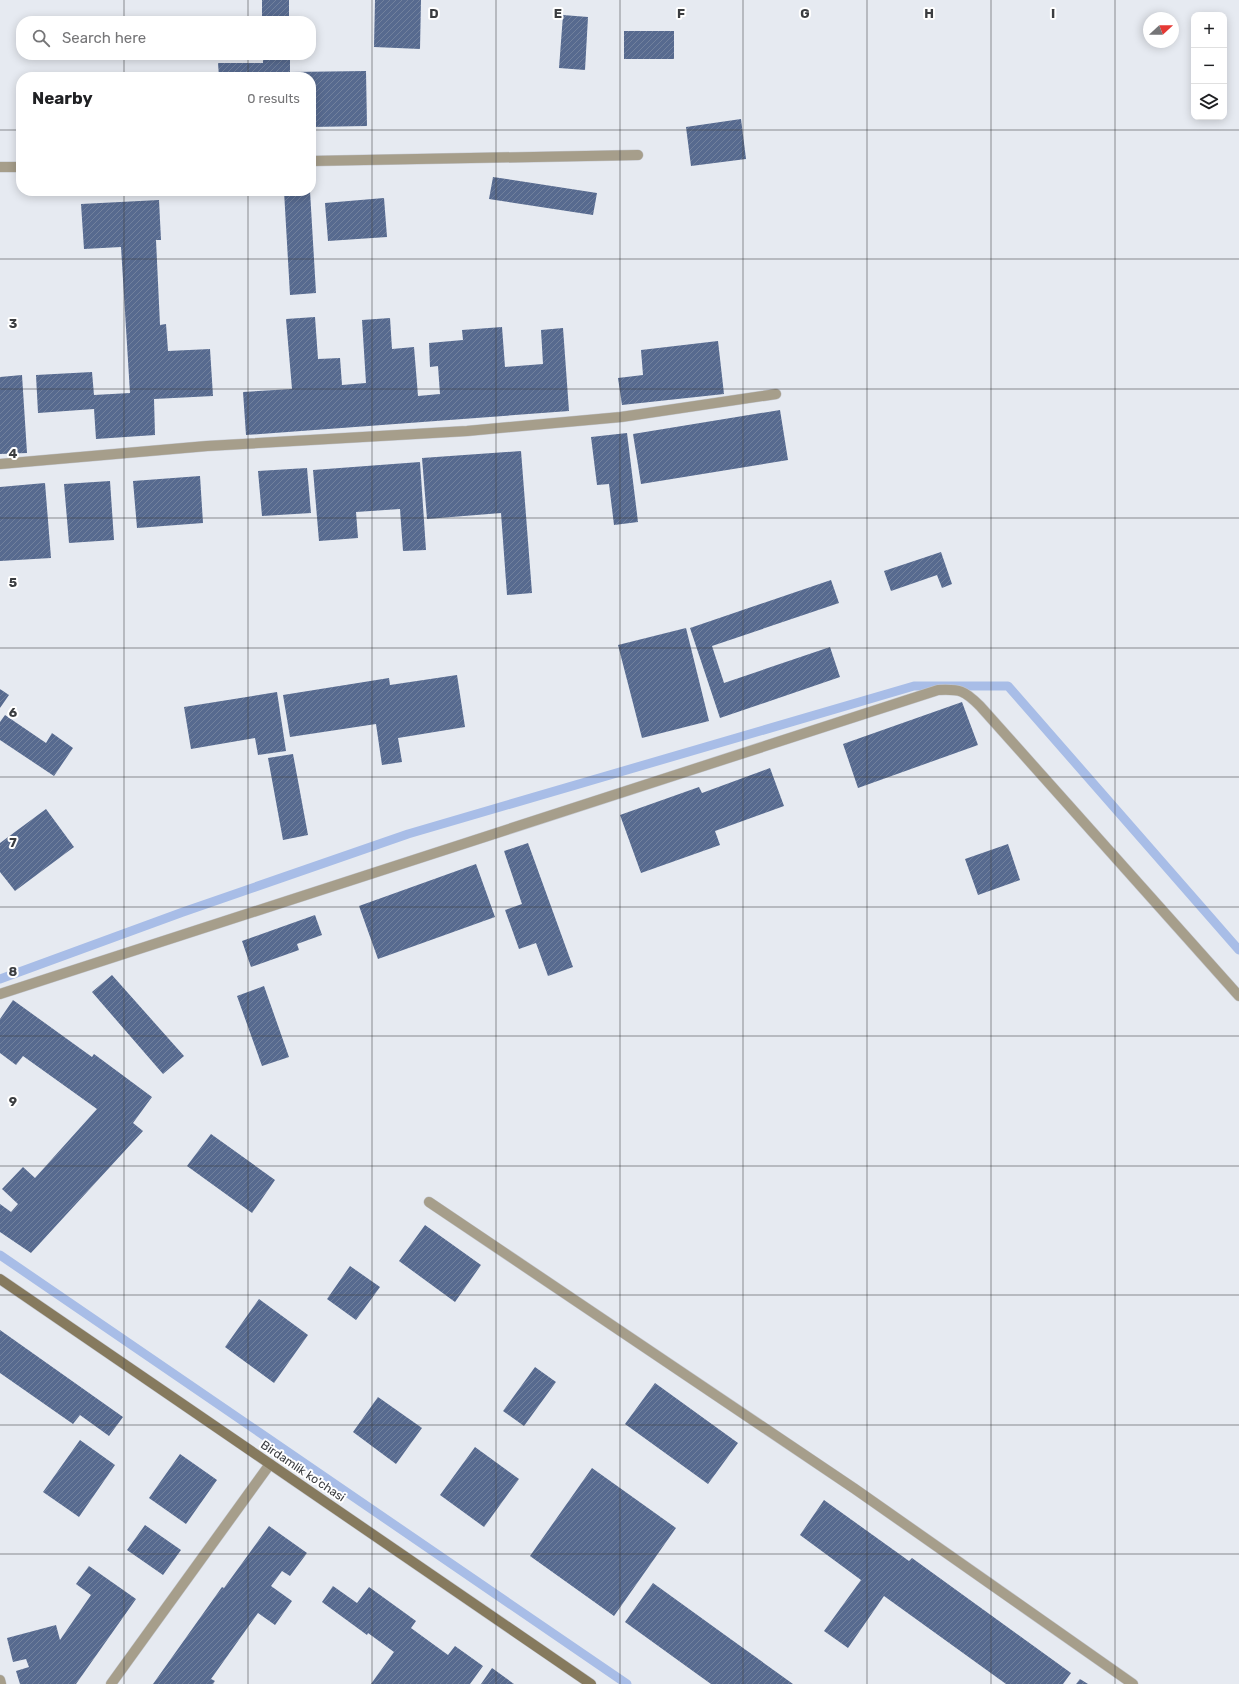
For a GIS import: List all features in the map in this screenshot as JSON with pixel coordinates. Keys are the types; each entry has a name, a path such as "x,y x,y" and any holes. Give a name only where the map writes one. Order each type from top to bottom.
{"street":[{"path":"316,161 638,155"},
{"path":"0,167 16,167"},
{"path":"0,464 207,446 467,431 621,417 776,394"},
{"path":"0,994 938,690 954,689 968,694 980,706 1239,996"},
{"path":"429,1202 855,1489 1133,1684"},
{"name":"Birdamlik ko'chasi","path":"0,1279 591,1684"},
{"path":"111,1684 270,1464"},
{"path":"0,1680 1,1684"}],"building":[{"path":"262,0 289,0 289,16 262,16"},
{"path":"375,0 421,0 420,49 374,47"},
{"path":"563,15 588,17 585,70 559,68"},
{"path":"624,31 674,31 674,59 624,59"},
{"path":"263,60 290,60 290,72 219,72 218,63 263,63"},
{"path":"366,71 367,126 316,127 316,72 290,72"},
{"path":"741,119 746,159 691,166 686,127"},
{"path":"493,177 597,193 593,215 489,199"},
{"path":"284,196 310,196 316,293 290,295"},
{"path":"384,198 387,237 328,241 325,203"},
{"path":"159,200 161,240 156,240 160,325 166,324 168,351 210,349 213,396 154,399 155,435 96,439 94,409 38,413 36,375 92,372 94,395 130,393 121,247 84,249 81,204"},
{"path":"315,317 318,359 340,358 342,385 366,383 362,320 390,318 392,349 414,347 418,396 440,394 438,366 430,367 429,343 463,340 462,330 502,327 505,367 543,364 541,330 563,328 569,411 246,435 243,392 292,389 286,319"},
{"path":"718,341 724,394 622,405 618,378 643,375 641,350"},
{"path":"22,375 27,453 0,454 0,377"},
{"path":"780,410 788,460 641,484 633,434"},
{"path":"627,433 638,522 614,525 609,484 597,485 591,437"},
{"path":"521,451 532,593 507,595 501,513 427,519 422,458"},
{"path":"420,462 426,550 403,551 400,509 356,512 358,538 319,541 313,470"},
{"path":"307,468 311,513 262,516 258,471"},
{"path":"200,476 203,523 137,528 133,481"},
{"path":"110,481 114,540 69,543 64,484"},
{"path":"45,483 51,558 0,561 0,487"},
{"path":"941,552 952,584 942,588 937,575 891,591 884,571"},
{"path":"831,580 839,603 712,646 724,683 830,647 840,677 720,718 690,628"},
{"path":"686,628 709,721 642,738 618,645"},
{"path":"457,675 465,727 398,738 402,762 382,765 376,724 290,737 283,695 389,678 390,685"},
{"path":"0,689 9,695 0,708"},
{"path":"277,692 286,751 258,755 255,738 191,749 184,707"},
{"path":"962,702 978,745 858,788 843,744"},
{"path":"5,715 46,743 52,733 73,748 54,776 0,740 0,722"},
{"path":"293,754 308,835 283,840 268,758"},
{"path":"770,768 784,806 715,831 720,845 641,873 620,815 699,787 702,793"},
{"path":"46,809 74,847 15,891 0,872 0,843"},
{"path":"528,843 573,967 548,976 536,943 519,949 505,910 522,904 504,851"},
{"path":"1008,844 1020,880 978,895 965,859"},
{"path":"476,864 495,917 378,959 359,906"},
{"path":"315,915 322,935 297,944 299,950 251,967 242,941"},
{"path":"112,975 184,1056 163,1074 92,992"},
{"path":"264,986 289,1057 262,1066 237,996"},
{"path":"13,1000 92,1057 94,1054 152,1097 133,1123 143,1131 31,1253 0,1232 0,1204 11,1212 18,1204 2,1189 23,1167 35,1178 97,1109 23,1056 16,1065 0,1053 0,1019"},
{"path":"211,1134 275,1180 252,1213 187,1166"},
{"path":"425,1225 481,1265 455,1302 399,1261"},
{"path":"350,1266 380,1287 356,1320 327,1299"},
{"path":"259,1299 308,1335 274,1383 225,1347"},
{"path":"0,1330 123,1417 109,1436 80,1415 73,1424 0,1373"},
{"path":"535,1367 556,1382 524,1426 503,1411"},
{"path":"655,1383 738,1443 708,1484 625,1424"},
{"path":"378,1397 422,1428 396,1464 353,1432"},
{"path":"80,1440 115,1465 79,1517 43,1492"},
{"path":"475,1447 519,1479 484,1527 440,1495"},
{"path":"180,1454 217,1480 186,1524 149,1498"},
{"path":"592,1468 676,1528 614,1616 530,1556"},
{"path":"824,1500 909,1561 912,1558 1071,1673 1063,1684 1006,1684 884,1596 848,1648 824,1631 861,1580 800,1535"},
{"path":"145,1525 181,1550 163,1575 127,1550"},
{"path":"269,1526 307,1553 290,1576 282,1571 271,1586 292,1601 275,1625 258,1613 211,1679 215,1681 213,1684 153,1684 222,1587 224,1588"},
{"path":"89,1566 136,1599 76,1684 20,1684 16,1671 29,1667 26,1659 13,1662 7,1638 56,1625 60,1640 91,1595 76,1584"},
{"path":"653,1583 793,1684 711,1684 697,1674 625,1622"},
{"path":"333,1586 357,1603 369,1587 416,1621 411,1628 448,1655 455,1646 483,1666 470,1684 371,1684 394,1652 368,1633 367,1635 322,1602"},
{"path":"492,1668 514,1684 481,1684"},
{"path":"1080,1679 1088,1684 1076,1684"}],"waterway":[{"path":"0,979 183,912 408,834 914,686 1008,686 1239,950"},
{"path":"0,1255 627,1684"}]}
